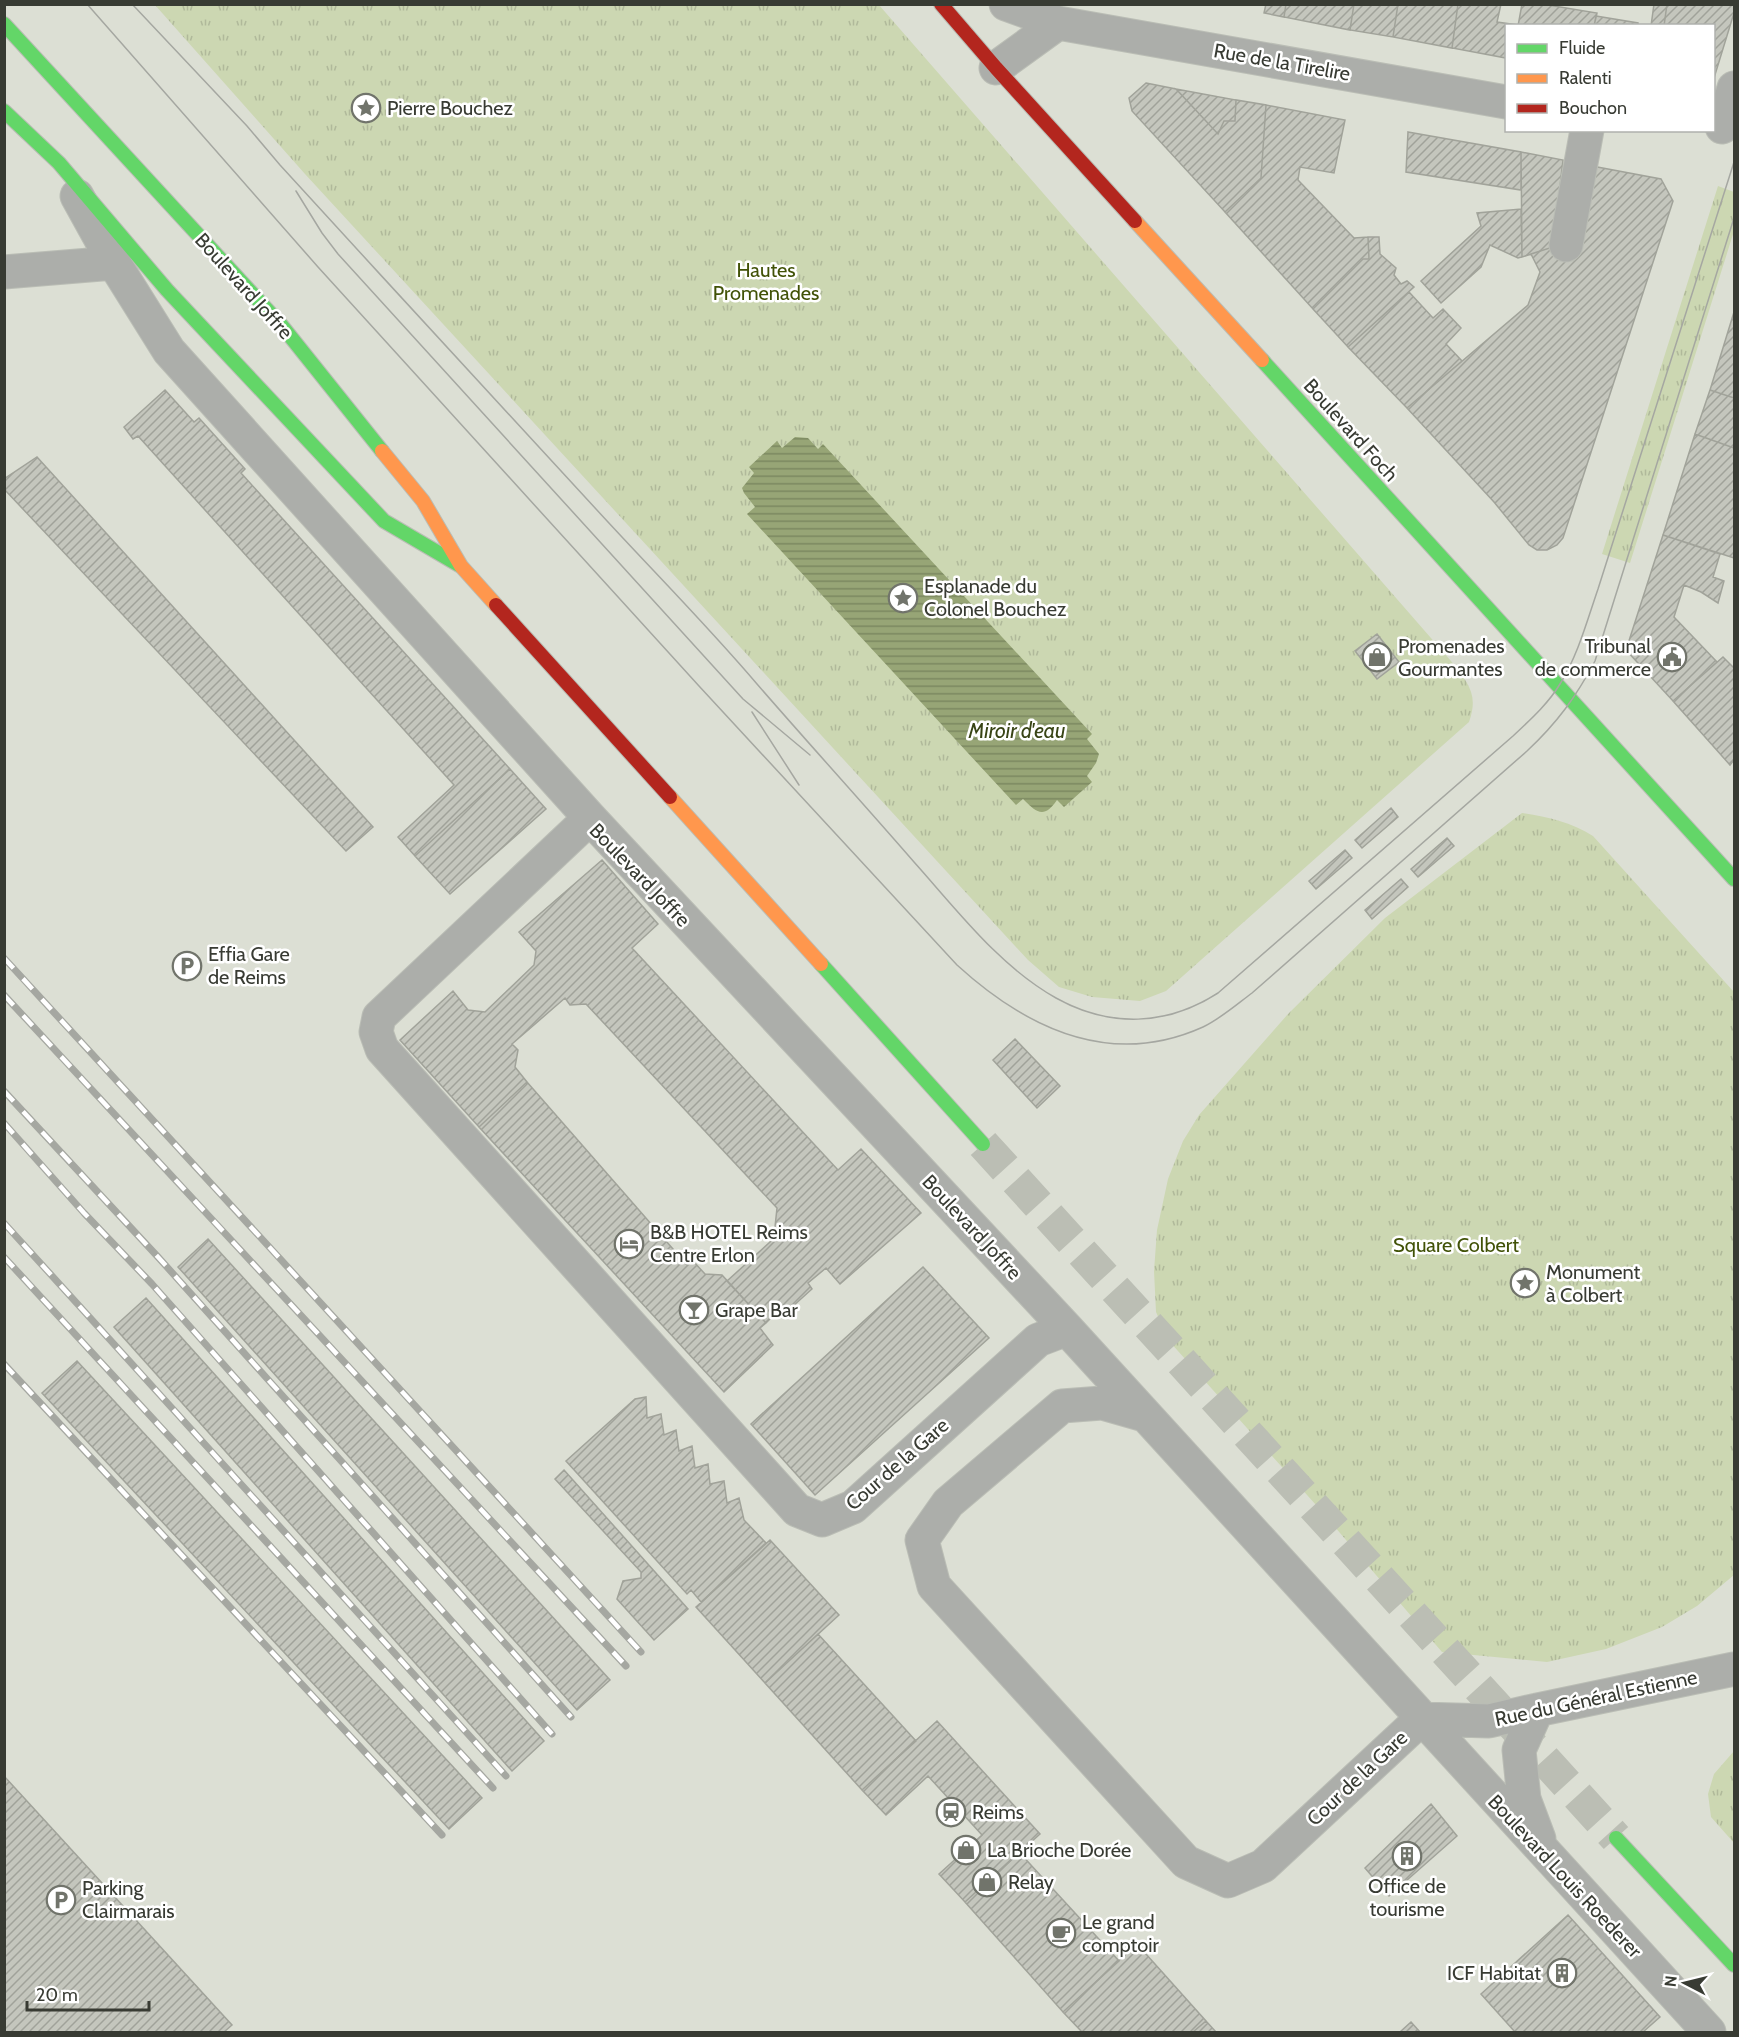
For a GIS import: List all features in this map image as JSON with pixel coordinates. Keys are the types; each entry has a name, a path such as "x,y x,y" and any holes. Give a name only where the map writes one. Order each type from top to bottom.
{"main road":[{"name":"Boulevard Foch","path":"941,4 996,68 1734,879"},
{"name":"Boulevard Joffre","path":"4,24 282,326 423,501 461,566 982,1144"},
{"name":"Boulevard Joffre","path":"4,111 59,163 167,290 384,521 461,566"},
{"path":"1616,1838 1734,1965"}],"street":[{"name":"Rue de la Tirelire","path":"1006,4 1058,23 1505,102"},
{"path":"996,68 1058,23"},
{"path":"1723,127 1734,88"},
{"path":"1566,245 1587,132"},
{"path":"59,163 114,263 169,351 590,818"},
{"path":"4,272 114,263"},
{"name":"Boulevard Joffre","path":"660,1358 382,1050 376,1032 379,1017 590,818 1144,1415"},
{"name":"Cour de la Gare","path":"660,1358 797,1510 822,1520 852,1507 1038,1340 1066,1329"},
{"name":"Cour de la Gare","path":"1102,1403 1144,1415 1421,1719 1263,1866 1228,1881 1186,1862 934,1586 922,1540 948,1503 1062,1406 1102,1403"},
{"name":"Rue du Général Estienne","path":"1421,1719 1489,1721 1734,1669"},
{"path":"1537,1710 1519,1750 1524,1799 1546,1854"},
{"name":"Boulevard Louis Roederer","path":"1421,1719 1709,2032"}],"green space":[{"name":"Hautes Promenades","path":"155,5 879,5 1451,661 1470,689 1473,704 1469,722 1166,991 1140,1001 1092,997 1059,987 1028,960 305,174"},
{"path":"1718,186 1734,192 1734,231 1630,563 1602,554"},
{"name":"Square Colbert","path":"1522,813 1559,821 1593,836 1734,992 1734,1575 1697,1606 1662,1627 1606,1649 1547,1662 1442,1652 1316,1505 1169,1341 1156,1312 1154,1271 1157,1230 1168,1179 1183,1141 1199,1115 1288,1014 1385,918"},
{"path":"1734,1751 1734,1843 1711,1817 1708,1794 1714,1774"}],"water":[{"name":"Miroir d'eau","path":"795,437 808,438 818,449 823,444 1092,734 1087,739 1099,754 1087,776 1092,782 1064,807 1057,800 1044,812 1032,808 1023,799 1016,805 747,514 755,507 742,488 754,473 749,467 777,441 782,448"}],"building":[{"path":"1266,4 1286,4 1284,17 1264,13"},
{"path":"1286,4 1354,4 1350,30 1284,17"},
{"path":"1354,4 1398,4 1393,37 1350,30"},
{"path":"1398,4 1458,4 1452,48 1393,37"},
{"path":"1458,4 1501,4 1497,22 1511,24 1505,24 1505,58 1452,48"},
{"path":"1522,4 1542,4 1597,13 1594,24 1518,24"},
{"path":"1654,4 1667,4 1664,24 1651,24"},
{"path":"1667,4 1734,4 1734,13 1715,75 1715,24 1664,24"},
{"path":"1596,16 1638,23 1638,24 1594,24"},
{"path":"1146,83 1176,89 1218,134 1224,121 1235,121 1236,100 1266,105 1261,178 1225,212 1132,111 1129,98"},
{"path":"1176,89 1236,100 1235,121 1224,121 1218,134"},
{"path":"1266,105 1345,120 1334,173 1300,167 1298,180 1354,238 1368,237 1369,259 1363,259 1313,309 1225,212 1261,178"},
{"path":"1408,132 1521,152 1521,190 1406,172"},
{"path":"1521,152 1563,160 1553,247 1522,257"},
{"path":"1592,166 1661,179 1673,201 1563,538 1557,545 1547,550 1537,550 1529,545 1494,502 1407,408 1528,305 1540,272 1531,254 1553,247"},
{"path":"1521,209 1522,257 1518,258 1490,245 1481,267 1441,303 1421,281 1481,226 1477,213"},
{"path":"1368,237 1379,237 1380,254 1396,268 1394,275 1401,284 1407,281 1414,287 1348,347 1313,309 1363,259 1369,259"},
{"path":"1409,292 1433,318 1443,309 1461,328 1446,344 1462,361 1407,408 1348,347"},
{"path":"1734,312 1734,398 1710,390"},
{"path":"165,390 194,422 199,418 245,469 241,473 510,769 415,856 398,837 454,785 138,436 133,439 124,427"},
{"path":"1710,390 1734,398 1734,448 1695,434"},
{"path":"1695,434 1734,448 1734,558 1663,535"},
{"path":"37,457 373,827 346,851 4,489 4,479"},
{"path":"1663,535 1720,554 1713,577 1724,581 1718,603 1684,585 1674,617 1717,662 1673,701 1626,650"},
{"name":"Promenades Gourmantes","path":"1377,634 1399,662 1377,679 1355,651"},
{"path":"1723,657 1734,668 1734,760 1730,765 1673,701"},
{"path":"510,769 546,809 450,894 415,856"},
{"path":"1391,808 1398,817 1362,848 1355,840"},
{"path":"1447,838 1454,846 1418,877 1411,869"},
{"path":"1345,850 1352,858 1316,889 1309,881"},
{"path":"602,860 658,924 632,948 838,1170 861,1149 921,1213 840,1284 826,1268 808,1283 812,1289 782,1316 777,1312 766,1323 727,1281 780,1233 775,1227 777,1208 586,1004 570,1005 565,998 512,1044 518,1050 515,1067 527,1082 479,1127 400,1040 453,991 468,1010 485,1012 534,965 536,951 519,932"},
{"path":"1401,879 1408,887 1372,919 1365,910"},
{"path":"1015,1039 1060,1086 1037,1108 993,1060"},
{"name":"B&B HOTEL Reims Centre Erlon","path":"527,1082 687,1265 693,1261 705,1274 722,1275 766,1323 760,1328 773,1345 724,1392 479,1127"},
{"path":"208,1239 610,1680 577,1710 178,1267"},
{"path":"923,1267 989,1338 815,1495 751,1424"},
{"path":"146,1298 544,1741 512,1771 114,1327"},
{"path":"77,1361 482,1798 449,1829 42,1393"},
{"path":"646,1397 647,1418 661,1414 664,1435 676,1430 679,1451 692,1446 695,1468 708,1464 710,1484 724,1481 727,1503 739,1498 744,1520 766,1543 701,1602 691,1590 687,1594 566,1461 635,1399"},
{"path":"564,1470 688,1609 654,1640 617,1599 623,1581 641,1578 641,1572 555,1479"},
{"path":"770,1540 839,1615 765,1683 696,1607"},
{"path":"818,1634 916,1741 862,1790 765,1683"},
{"path":"937,1721 1040,1834 965,1902 939,1874 982,1835 928,1776 886,1815 862,1790"},
{"name":"Parking Clairmarais","path":"4,1776 232,2025 224,2032 4,2032"},
{"name":"Office de tourisme","path":"1431,1804 1457,1836 1389,1896 1365,1868"},
{"path":"1019,1852 1119,1961 1063,2012 965,1902"},
{"name":"ICF Habitat","path":"1568,1915 1660,2017 1643,2032 1515,2032 1481,1994"},
{"path":"1137,1944 1206,2021 1193,2032 1082,2032 1063,2012"},
{"path":"1206,2021 1216,2032 1193,2032"},
{"path":"1411,2022 1420,2032 1400,2032"}],"tunnel":[{"path":"983,1144 1616,1838"}],"tram line":[{"path":"87,4 318,267 699,686 957,965 1011,1007 1041,1023 1071,1035 1102,1042 1135,1044 1169,1039 1216,1020 1252,993 1527,751 1565,709 1595,661 1734,218"},
{"path":"132,4 247,126 280,165 718,640 997,954 1035,985 1056,998 1097,1015 1118,1018 1159,1017 1199,1004 1218,993 1513,736 1550,698 1572,661 1586,625 1734,162"},
{"path":"296,191 338,254 743,699 810,755"},
{"path":"752,712 799,785"}],"railway":[{"path":"4,958 641,1652"},
{"path":"4,995 626,1666"},
{"path":"4,1091 158,1257 571,1717"},
{"path":"4,1123 84,1213 152,1284 552,1734"},
{"path":"4,1223 506,1776"},
{"path":"4,1257 493,1788"},
{"path":"4,1364 442,1835"}],"traffic: fast":[{"path":"4,24 282,326 382,451"},
{"path":"4,111 59,163 167,290 384,521 459,565"},
{"path":"1262,360 1734,879"},
{"path":"821,964 983,1144"},
{"path":"1616,1838 1734,1965"}],"traffic: slow":[{"path":"1135,221 1262,360"},
{"path":"382,451 423,501 461,566 496,605"},
{"path":"670,797 821,964"}],"traffic: jam":[{"path":"941,4 1135,221"},
{"path":"496,605 670,797"}],"place":[{"name":"Pierre Bouchez","path":"366,108"},
{"name":"Esplanade du Colonel Bouchez","path":"903,598"},
{"name":"Promenades Gourmantes","path":"1377,657"},
{"name":"Tribunal de commerce","path":"1672,657"},
{"name":"Effia Gare de Reims","path":"187,966"},
{"name":"B&B HOTEL Reims Centre Erlon","path":"629,1244"},
{"name":"Monument à Colbert","path":"1525,1283"},
{"name":"Grape Bar","path":"694,1310"},
{"name":"Reims","path":"951,1812"},
{"name":"La Brioche Dorée","path":"966,1850"},
{"name":"Office de tourisme","path":"1407,1856"},
{"name":"Relay","path":"987,1882"},
{"name":"Parking Clairmarais","path":"61,1900"},
{"name":"Le grand comptoir","path":"1061,1933"},
{"name":"ICF Habitat","path":"1562,1973"}]}
